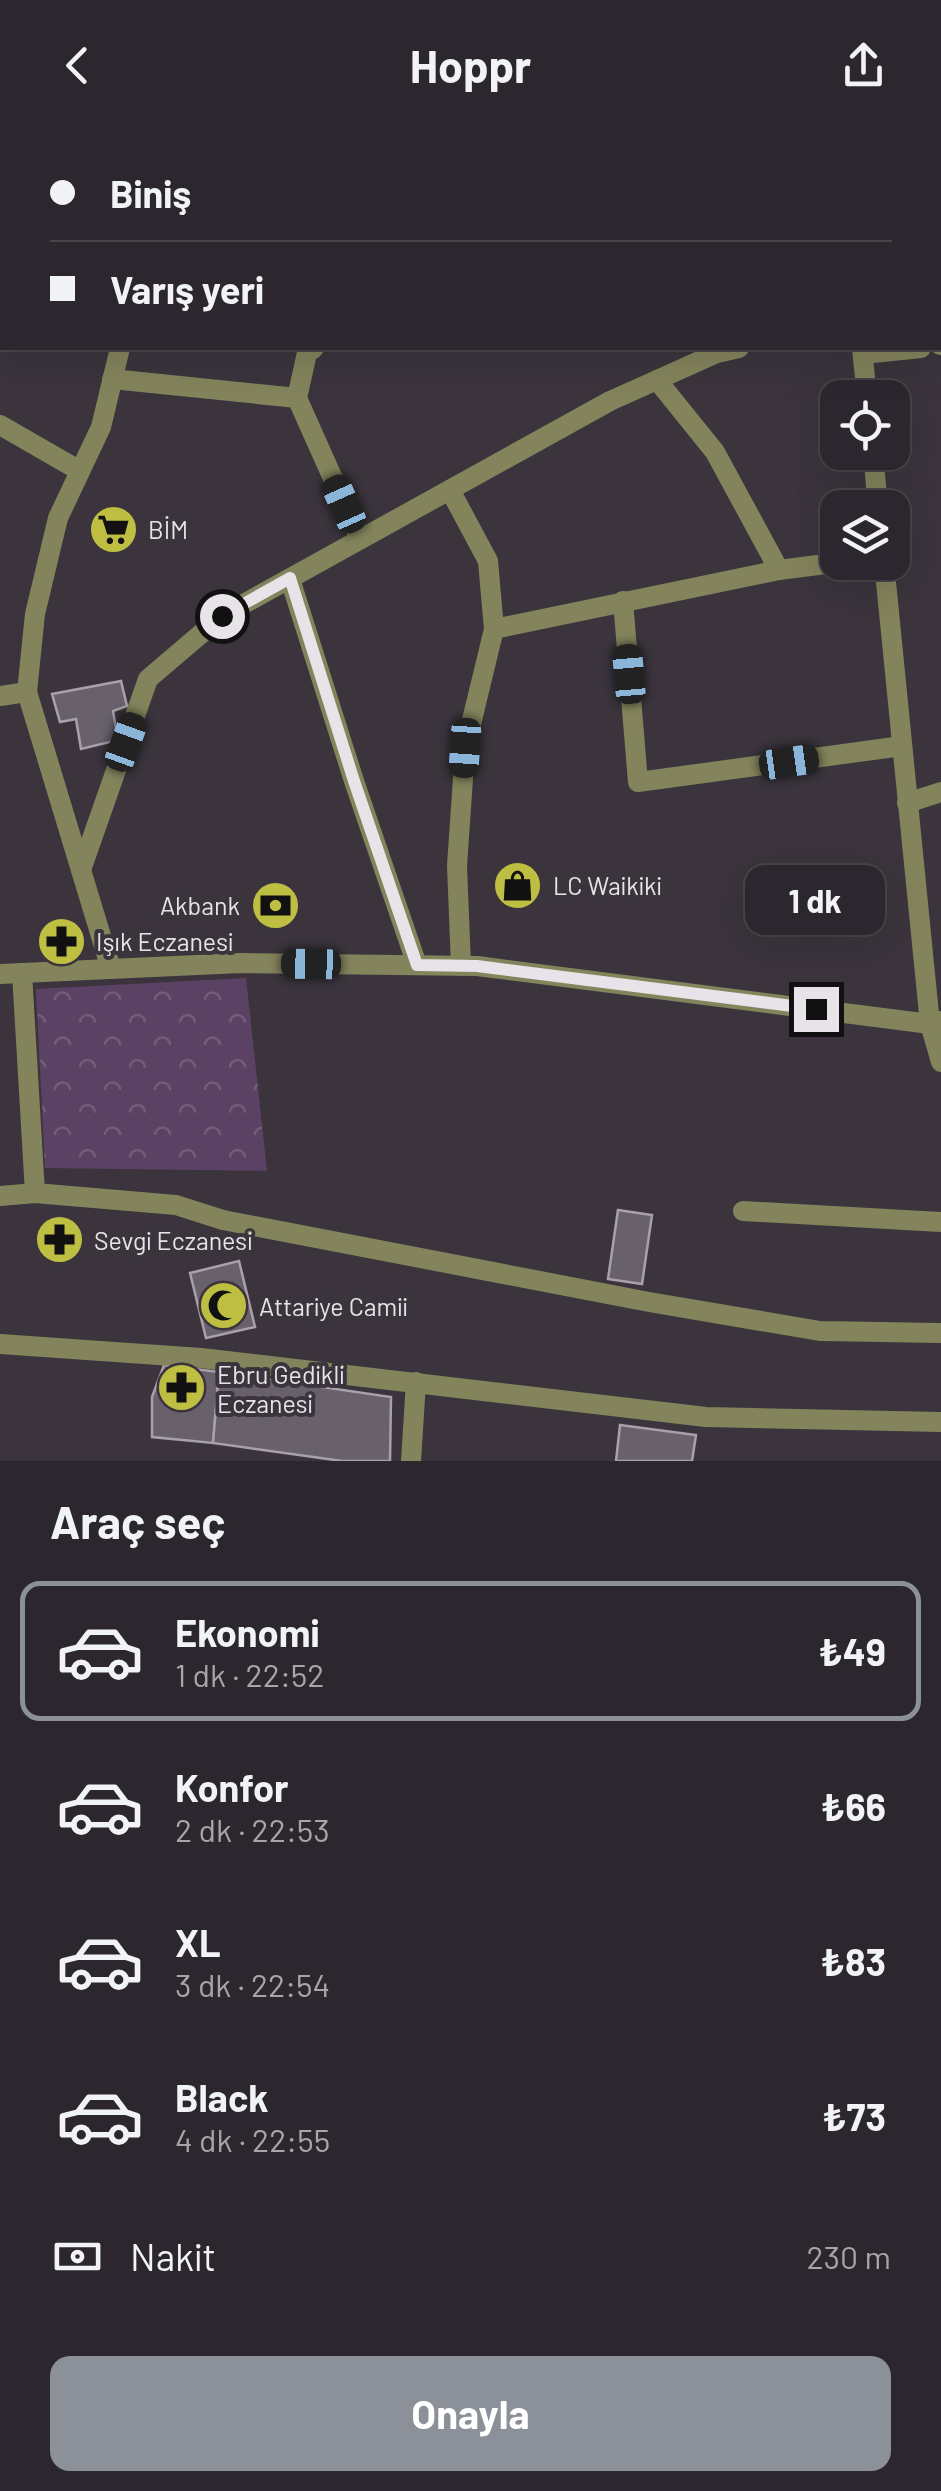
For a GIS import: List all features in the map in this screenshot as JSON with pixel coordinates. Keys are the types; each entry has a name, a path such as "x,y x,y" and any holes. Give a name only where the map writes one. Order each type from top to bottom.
{"street":[{"path":"111,970 27,692 34,614 58,518 101,428 119,350"},
{"path":"311,350 307,353 296,398 360,540"},
{"path":"81,870 148,679 222,616 610,401 657,380 695,355 728,350"},
{"path":"862,351 865,380"},
{"path":"112,379 296,398"},
{"path":"657,380 715,452 779,570"},
{"path":"0,425 80,472"},
{"path":"450,490 488,561 494,629 465,748 457,866 461,966"},
{"path":"494,629 820,565"},
{"path":"290,578 417,965"},
{"path":"886,580 907,803 941,1062"},
{"path":"623,601 638,782 902,746"},
{"path":"0,696 27,692"},
{"path":"907,803 941,792"},
{"path":"0,974 241,963 461,966 935,1022"},
{"path":"22,974 35,1193"},
{"path":"0,1196 35,1193 176,1205 223,1220 820,1331 941,1333"},
{"path":"743,1211 941,1222"},
{"path":"0,1344 201,1358 706,1417 941,1422"},
{"path":"411,1461 416,1382"}],"green space":[{"path":"246,978 267,1171 45,1168 36,989"}],"building":[{"path":"121,681 127,706 113,711 118,740 81,749 76,719 60,722 52,694"},
{"path":"618,1210 652,1215 642,1284 608,1279"},
{"name":"Attariye Camii","path":"239,1261 255,1327 206,1338 190,1273"},
{"path":"164,1365 219,1372 213,1443 152,1437 152,1397"},
{"path":"219,1372 391,1397 390,1461 342,1461 213,1443"},
{"path":"620,1425 696,1435 692,1461 616,1461"}],"place":[{"name":"BİM","path":"113,529"},
{"name":"LC Waikiki","path":"518,885"},
{"name":"Akbank","path":"275,905"},
{"name":"Işık Eczanesi","path":"61,941"},
{"name":"Sevgi Eczanesi","path":"59,1240"},
{"name":"Attariye Camii","path":"224,1306"},
{"name":"Ebru Gedikli Eczanesi","path":"182,1388"}],"route":[{"path":"222,616 290,578 417,965 477,966 816,1009"}]}
